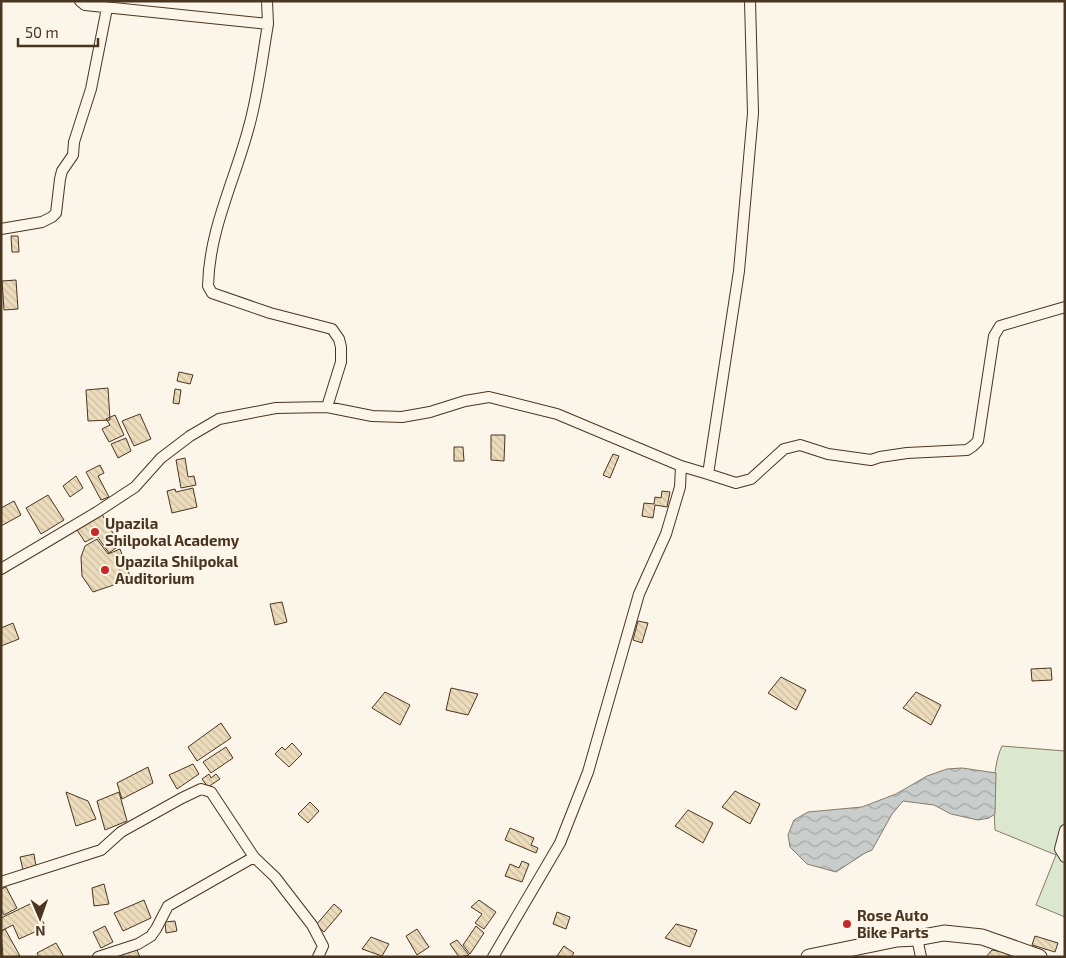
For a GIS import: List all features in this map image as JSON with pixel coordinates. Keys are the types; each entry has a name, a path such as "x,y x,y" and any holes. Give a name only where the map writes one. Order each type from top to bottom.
{"main road":[{"path":"809,957 897,939 917,938 944,933 982,937 1035,956"}],"street":[{"path":"80,1 85,6 268,24"},
{"path":"267,1 268,24 249,130 218,219 208,286 212,293 270,312 332,329 339,338 341,362 327,407"},
{"path":"708,474 739,271 753,113 750,1"},
{"path":"1,229 42,222 56,213 60,179 62,171 73,155 74,142 90,89 107,8"},
{"path":"1,569 136,487 161,458 190,436 219,419 276,408 327,407 372,416 402,417 489,397 557,414 681,466 736,483 750,480 784,449 800,446 828,454 871,460 907,453 967,450 978,441 994,336 1000,326 1065,307"},
{"path":"493,957 560,843 588,772 639,594 666,534 680,487 681,466"},
{"path":"1,882 101,850 121,832 201,789 211,792 254,857 274,876 312,925 323,946 318,957"},
{"path":"1065,830 1060,849 1065,857"},
{"path":"98,957 138,944 151,936 168,906 254,857"},
{"path":"917,938 921,957"}],"green space":[{"path":"1002,746 1065,751 1065,917 1036,905 1056,855 995,830 995,776 998,755"}],"water":[{"path":"962,768 996,773 995,814 989,818 978,820 951,814 934,805 903,801 892,814 872,850 836,872 807,864 790,847 788,835 794,820 808,812 862,807 896,794 927,776 947,769"}],"building":[{"path":"11,236 18,236 19,252 12,252"},
{"path":"16,280 18,309 4,310 2,281"},
{"path":"179,372 193,375 190,384 177,381"},
{"path":"108,388 110,420 88,421 86,390"},
{"path":"175,389 181,390 179,404 173,403"},
{"path":"140,414 151,439 134,446 122,421"},
{"path":"115,415 124,435 109,442 102,429 110,425 106,419"},
{"path":"491,435 505,435 504,461 491,460"},
{"path":"126,438 131,451 118,458 111,444"},
{"path":"454,447 463,447 464,461 454,461"},
{"path":"613,454 619,456 610,478 603,475"},
{"path":"185,458 188,477 194,476 196,485 181,488 176,460"},
{"path":"100,465 104,473 98,476 109,497 101,500 86,472"},
{"path":"76,476 83,488 70,497 63,486"},
{"path":"193,488 197,507 172,513 167,491 175,489 176,492"},
{"path":"662,491 670,492 667,507 655,505 653,518 642,516 644,503 654,504 655,497 661,498"},
{"path":"48,495 64,520 41,534 26,508"},
{"path":"14,501 21,515 1,526 1,508"},
{"name":"Upazila Shilpokal Academy","path":"100,511 120,545 109,553 97,536 85,542 75,527"},
{"name":"Upazila Shilpokal Auditorium","path":"97,539 108,554 120,549 131,579 93,592 82,576 81,557 85,546"},
{"path":"282,602 287,622 275,625 270,604"},
{"path":"638,621 648,623 642,643 633,640"},
{"path":"13,623 19,639 1,646 1,628"},
{"path":"1051,668 1052,680 1032,681 1031,669"},
{"path":"781,677 806,690 796,710 768,693"},
{"path":"451,688 478,694 468,715 446,710"},
{"path":"385,692 410,705 400,725 372,708"},
{"path":"916,692 941,705 931,725 903,708"},
{"path":"221,723 231,738 197,761 188,747"},
{"path":"292,743 302,754 289,767 275,754 282,747 285,750"},
{"path":"226,747 233,758 211,773 203,762"},
{"path":"193,764 199,774 177,789 169,775"},
{"path":"148,767 153,783 122,799 117,783"},
{"path":"209,774 211,778 216,774 220,779 208,787 202,779"},
{"path":"735,791 760,804 750,824 722,807"},
{"path":"66,792 88,801 96,819 76,826"},
{"path":"119,792 127,821 105,830 97,801"},
{"path":"310,802 319,811 308,823 298,814"},
{"path":"688,810 713,823 703,843 675,826"},
{"path":"510,828 534,838 531,845 538,848 536,853 505,840"},
{"path":"34,854 36,867 23,870 20,857"},
{"path":"522,861 529,864 522,882 505,876 510,864 519,868"},
{"path":"104,884 109,904 94,906 92,888"},
{"path":"6,887 17,908 4,915 1,909 1,889"},
{"path":"144,900 151,918 123,931 114,913"},
{"path":"479,900 496,912 484,929 475,923 482,914 471,907"},
{"path":"32,903 46,927 19,939 13,925 1,931 1,918"},
{"path":"334,904 342,911 324,932 316,925"},
{"path":"557,912 570,917 566,929 553,924"},
{"path":"175,921 177,931 166,933 165,922"},
{"path":"676,924 697,930 690,947 665,938"},
{"path":"105,926 113,942 101,948 93,932"},
{"path":"476,926 484,933 470,954 463,945"},
{"path":"5,929 20,956 3,957 1,932"},
{"path":"417,929 429,947 417,955 406,936"},
{"path":"1035,936 1058,943 1055,952 1032,945"},
{"path":"371,937 389,944 382,956 362,949"},
{"path":"457,940 469,955 459,957 450,944"},
{"path":"56,943 64,957 39,957 37,953"},
{"path":"564,946 574,953 571,957 557,956"},
{"path":"136,948 140,957 115,957"},
{"path":"992,950 1010,953 1008,957 986,957"}],"place":[{"name":"Upazila Shilpokal Academy","path":"95,532"},
{"name":"Upazila Shilpokal Auditorium","path":"105,570"},
{"name":"Rose Auto Bike Parts","path":"847,924"}]}
